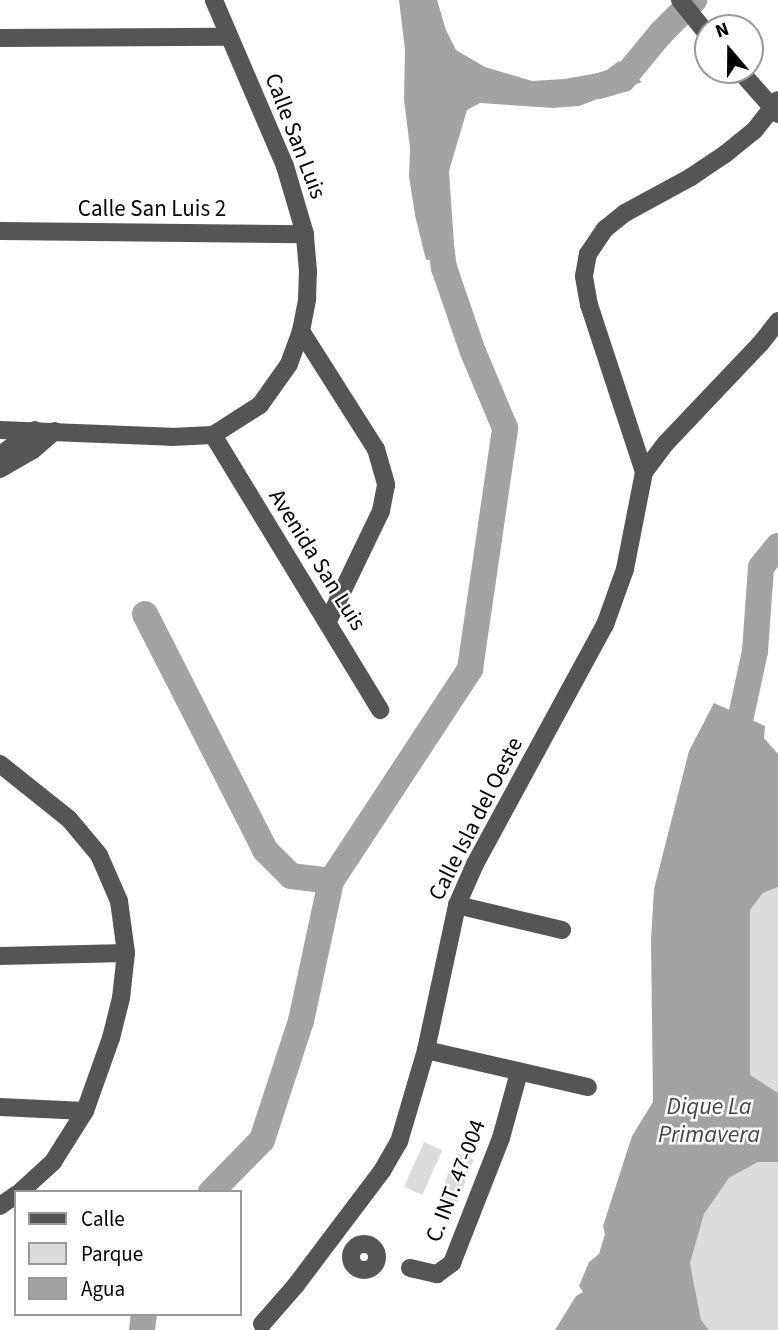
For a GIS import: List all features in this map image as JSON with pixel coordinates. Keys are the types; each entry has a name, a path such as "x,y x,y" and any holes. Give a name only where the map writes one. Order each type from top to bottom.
{"street":[{"name":"Calle San Luis","path":"0,430 171,437 213,435 260,405 289,364 301,331 308,271 304,234 285,166 214,0"},
{"path":"680,0 694,18"},
{"path":"0,38 228,37"},
{"path":"753,84 776,107"},
{"name":"Calle Isla del Oeste","path":"644,472 589,304 584,276 588,254 606,229 625,213 691,177 724,155 754,131 776,107"},
{"name":"Calle San Luis 2","path":"0,231 304,234"},
{"name":"Calle Isla del Oeste","path":"262,1324 382,1171 399,1142 426,1050 457,905 475,864 605,625 625,569 644,472 666,443 761,343 778,321"},
{"path":"301,331 376,449 386,485 381,511 328,621"},
{"path":"0,455 35,430"},
{"path":"0,469 33,450 55,431"},
{"name":"Avenida San Luis","path":"213,435 380,710"},
{"path":"0,764 69,819 99,855 119,901 126,953 121,998 111,1038 85,1111 53,1162 22,1190"},
{"path":"457,905 562,930"},
{"path":"0,956 126,953"},
{"path":"426,1050 588,1087"},
{"name":"C. INT. 47-004","path":"410,1268 437,1274 452,1263 501,1138 519,1072"},
{"path":"0,1107 85,1111"},
{"path":"333,1234 354,1249"}],"green space":[{"path":"778,887 778,1093 750,1076 750,910 763,893"},
{"path":"424,1142 442,1150 422,1195 404,1187"},
{"path":"456,1153 474,1160 457,1205 439,1198"},
{"path":"758,1162 778,1162 778,1330 709,1330 701,1320 690,1262 704,1214 729,1178"}],"water":[{"path":"399,0 437,0 446,30 456,50 485,67 532,81 604,72 619,61 642,82 579,106 553,108 480,103 467,110 449,171 455,259 426,260 415,215 409,176 410,148 404,99 405,50"},
{"name":"Dique La Primavera","path":"714,703 765,726 764,738 778,754 778,887 763,893 750,910 750,1075 778,1093 778,1162 758,1162 729,1178 704,1214 690,1263 701,1320 709,1330 555,1330 576,1296 583,1292 579,1286 589,1262 599,1254 605,1234 603,1226 632,1136 653,1102 651,940 654,889 689,751"}],"waterway":[{"path":"599,86 623,79 661,33 694,0"},
{"path":"145,614 265,850 291,876 331,881 470,669 505,428 473,352 444,268 438,225"},
{"path":"741,716 755,651 761,567 778,546"},
{"path":"213,1190 262,1140 301,1021 331,881"},
{"path":"142,1330 144,1316"}]}
